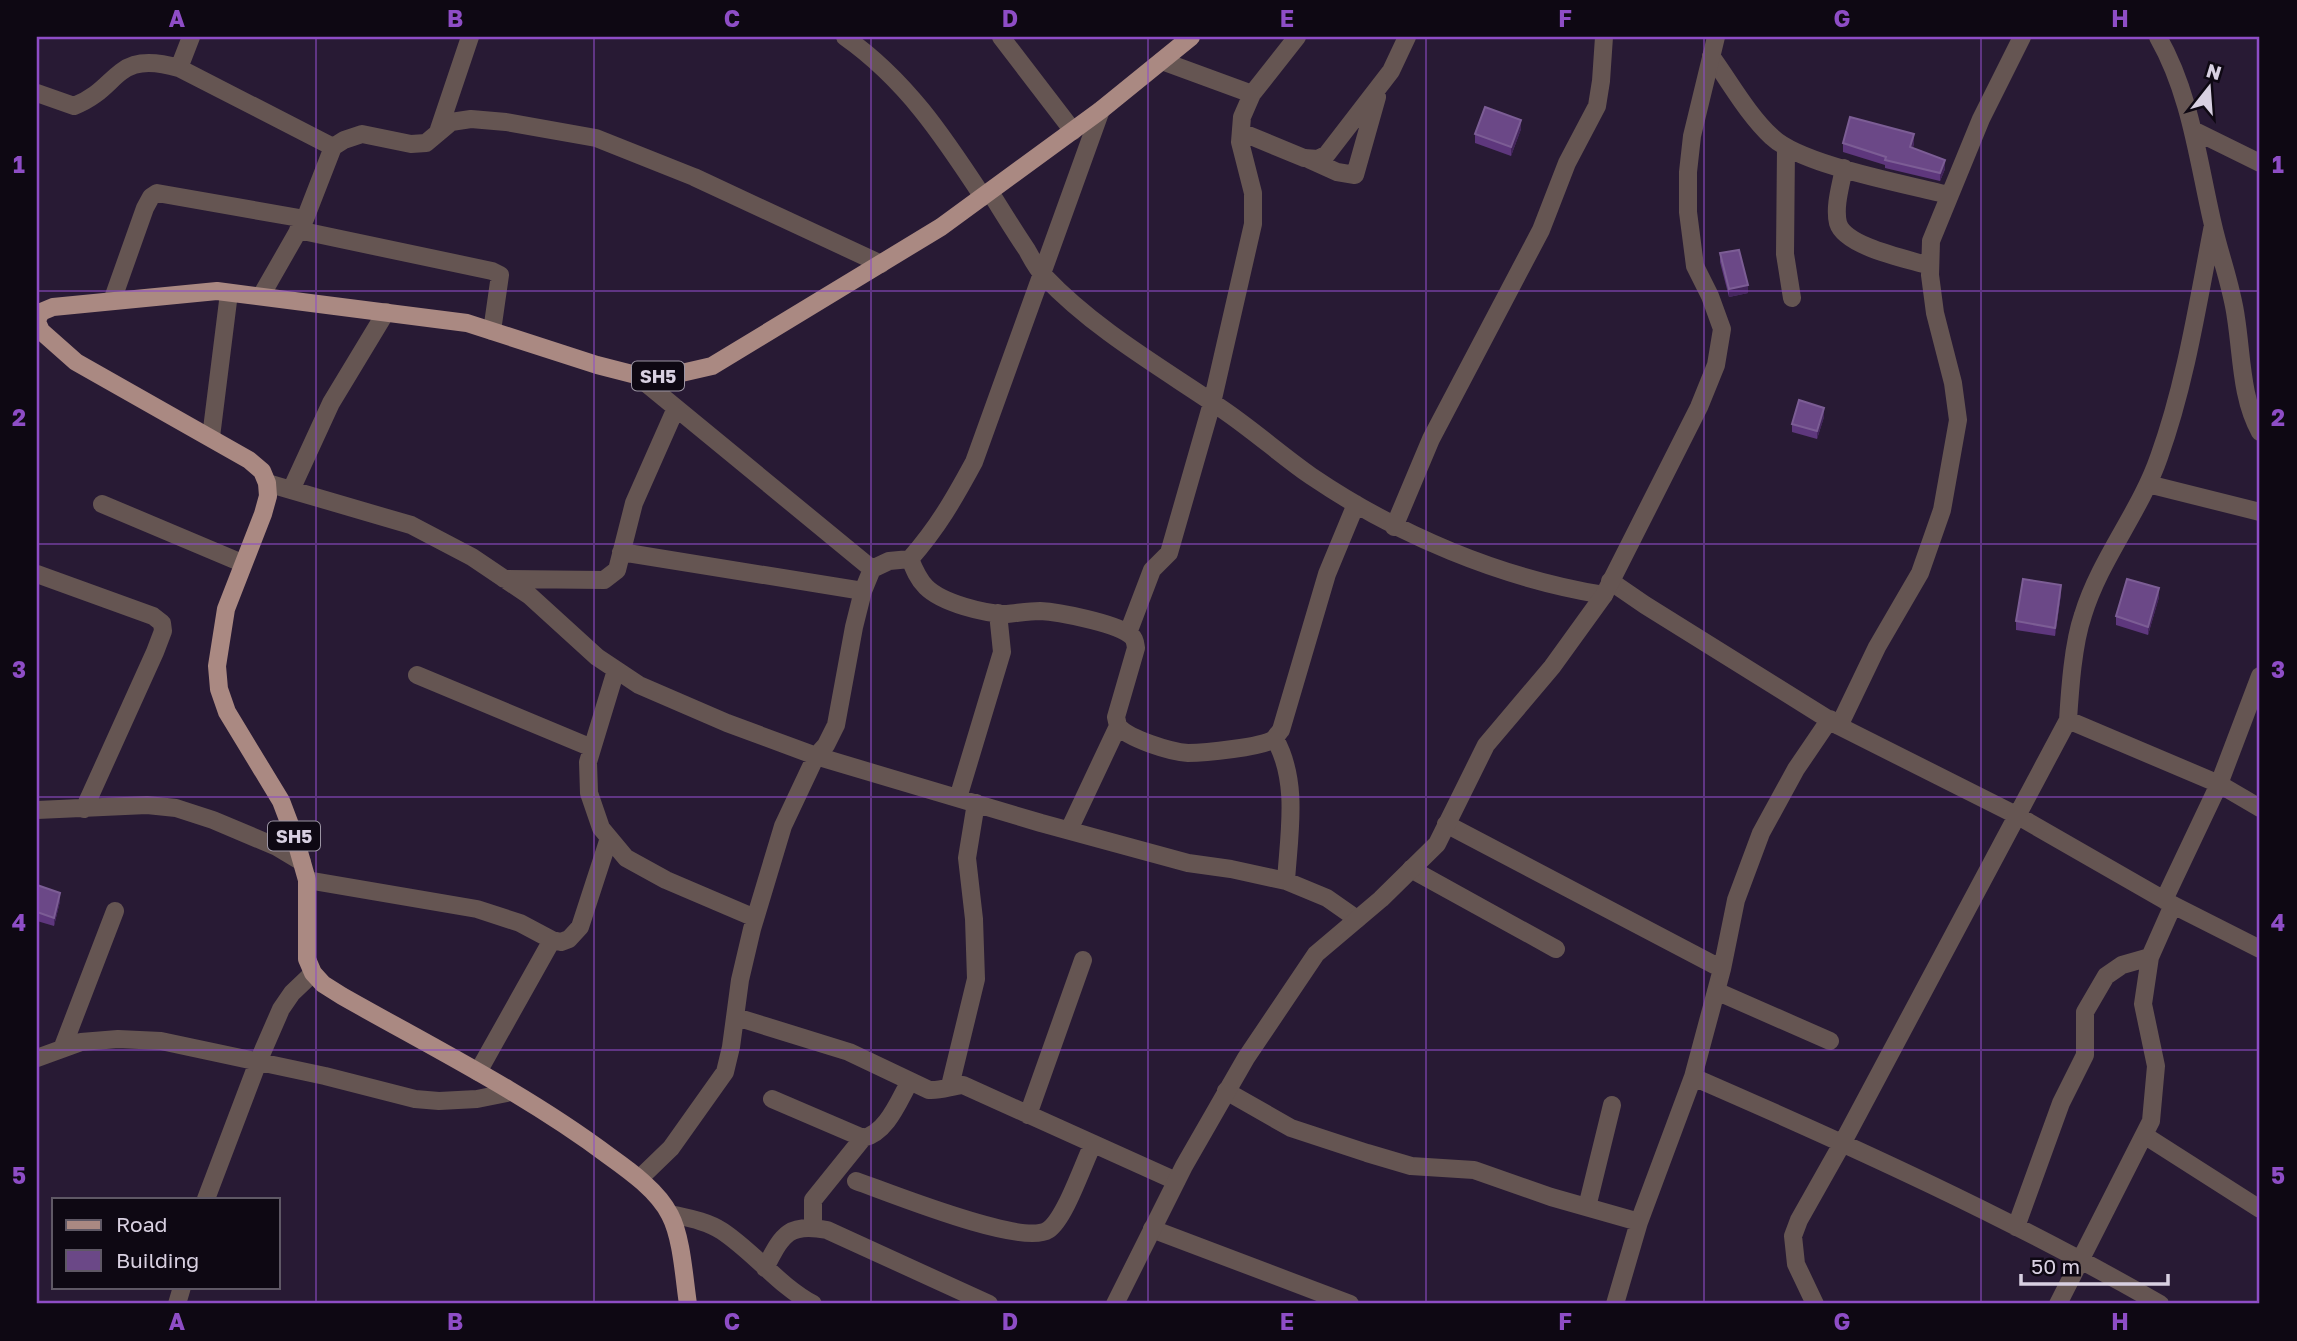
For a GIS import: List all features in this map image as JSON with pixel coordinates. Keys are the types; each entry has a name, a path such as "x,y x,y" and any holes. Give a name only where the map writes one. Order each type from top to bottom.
{"main road":[{"name":"SH5","path":"313,973 307,959 307,880 302,862 281,801 227,712 219,689 217,666 220,634 226,609 263,514 268,496 267,483 262,471 249,460 76,362 41,331 37,321 41,313 53,307 217,291 467,323 636,375 664,377 712,366 941,227 1101,110 1191,37"},
{"path":"313,973 323,984 342,996 478,1072 576,1131 640,1178 670,1214 677,1235 688,1304"}],"street":[{"path":"179,68 191,37"},
{"path":"438,132 470,37"},
{"path":"845,37 904,88 939,130 1042,275 1138,353 1251,428 1310,475 1356,505 1394,527 1528,578 1571,590 1607,588 1835,723 2018,816 2168,903 2260,949"},
{"path":"1001,37 1073,131"},
{"path":"1128,633 1152,570 1170,553 1212,402 1253,224 1253,193 1240,142 1242,117 1252,94 1297,37"},
{"path":"1304,158 1318,159 1328,154 1391,71 1407,37"},
{"path":"1394,527 1431,439 1541,230 1567,163 1597,106 1604,37"},
{"path":"1115,1304 1176,1181 1246,1058 1316,954 1437,844 1486,745 1552,667 1607,588 1699,407 1716,365 1722,329 1710,296 1695,267 1688,212 1688,172 1692,136 1716,37"},
{"path":"1615,1304 1639,1222 1693,1077 1722,970 1736,900 1761,834 1796,769 1835,723 1920,573 1942,510 1958,420 1953,383 1935,313 1930,266 1931,242 1981,119 2022,37"},
{"path":"2158,37 2178,77 2193,130 2236,316 2242,369 2252,417 2260,432"},
{"path":"1711,56 1761,126 1786,148 1844,168 1948,195"},
{"path":"1162,61 1252,94"},
{"path":"37,93 74,106 85,102 122,69 139,63 157,63 179,68 333,147"},
{"path":"1241,132 1337,172 1355,174 1379,87"},
{"path":"640,1178 671,1148 724,1072 736,1017 740,980 755,918 783,826 816,757 826,745 836,725 863,591 872,569 888,561 910,559 948,510 974,462 1101,110"},
{"path":"261,296 302,224 333,147 362,134 411,144 426,143 451,122 471,119 506,122 596,138 694,177 881,264"},
{"path":"2193,130 2260,163"},
{"path":"1786,148 1785,254 1792,298"},
{"path":"1844,168 1837,208 1838,225 1847,237 1930,266"},
{"path":"111,301 145,208 151,197 157,193 302,224 492,271 500,275 492,331"},
{"path":"1815,1304 1796,1264 1794,1237 1799,1220 2068,720 2082,614 2160,456 2188,356 2213,225"},
{"path":"211,437 229,293"},
{"path":"291,490 331,403 386,312"},
{"path":"636,375 872,569"},
{"path":"505,579 604,580 617,570 634,503 676,408"},
{"path":"267,483 411,525 472,557 530,596 597,657 639,685 684,705 816,757 1188,863 1286,881 1327,898 1357,919"},
{"path":"2148,484 2260,512"},
{"path":"102,504 243,563"},
{"path":"910,559 918,577 937,596 962,605 998,613 1043,611 1092,621 1128,633 1136,648 1115,717 1118,726 1127,733 1163,748 1188,753 1260,744 1275,739 1284,723 1327,574 1356,505"},
{"path":"621,552 863,591"},
{"path":"37,574 153,616 162,623 163,631 155,652 84,809"},
{"path":"958,798 1002,652 998,613"},
{"path":"616,670 588,762 590,793 601,828 626,858 666,880 755,918"},
{"path":"417,675 592,748"},
{"path":"2058,1304 2151,1121 2156,1066 2143,1004 2151,957 2168,903 2219,783 2260,676"},
{"path":"2068,720 2219,783 2260,807"},
{"path":"1069,830 1118,726"},
{"path":"1275,739 1284,755 1290,780 1286,881"},
{"path":"950,1086 976,979 974,919 967,858 976,803"},
{"path":"37,810 147,805 176,808 213,820 277,847 302,862"},
{"path":"1447,824 1722,970"},
{"path":"307,880 477,909 520,923 561,942 569,939 580,927 609,838"},
{"path":"1411,869 1556,949"},
{"path":"62,1049 116,911"},
{"path":"478,1072 552,940"},
{"path":"2016,1227 2061,1103 2085,1055 2085,1012 2106,976 2122,965 2151,957"},
{"path":"1028,1115 1083,960"},
{"path":"206,1198 281,1009 292,993 313,973"},
{"path":"1716,991 1829,1041"},
{"path":"736,1017 849,1052 929,1090 940,1091 950,1086 963,1085 1176,1181"},
{"path":"37,1058 82,1042 118,1039 161,1041 415,1099 477,1099 511,1092"},
{"path":"1693,1077 1843,1142 2082,1259 2160,1304"},
{"path":"772,1099 863,1138 872,1136 883,1126 910,1081"},
{"path":"1226,1091 1291,1128 1367,1153 1411,1166 1474,1170 1510,1184 1639,1222"},
{"path":"1587,1207 1612,1105"},
{"path":"2144,1135 2260,1209"},
{"path":"813,1227 813,1199 863,1138"},
{"path":"856,1181 1000,1230 1034,1234 1046,1231 1061,1214 1093,1144"},
{"path":"670,1214 699,1220 721,1230 796,1295 813,1304"},
{"path":"765,1268 779,1242 788,1232 800,1227 813,1227 827,1230 989,1304"},
{"path":"1152,1229 1343,1303"}],"building":[{"path":"1485,107 1521,120 1511,147 1475,134"},
{"path":"1850,117 1914,134 1910,147 1945,160 1940,173 1885,160 1886,157 1843,143"},
{"path":"1739,250 1748,285 1729,289 1720,253"},
{"path":"1799,400 1824,408 1817,431 1792,424"},
{"path":"2023,579 2061,585 2055,628 2016,621"},
{"path":"2127,579 2159,588 2148,627 2116,616"},
{"path":"37,885 60,893 54,918 37,912"}]}
